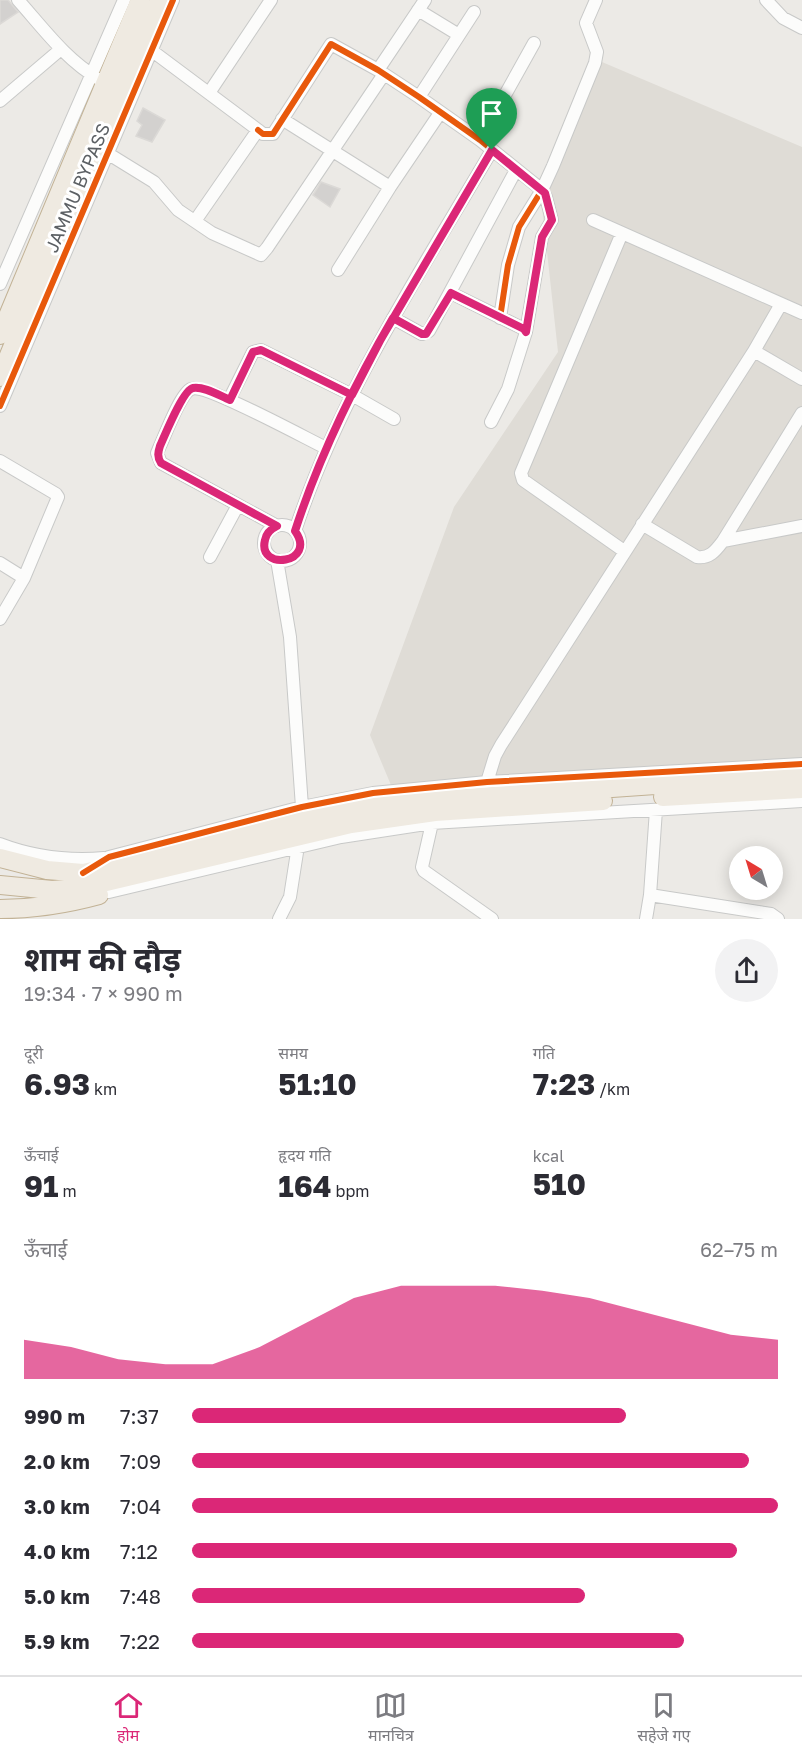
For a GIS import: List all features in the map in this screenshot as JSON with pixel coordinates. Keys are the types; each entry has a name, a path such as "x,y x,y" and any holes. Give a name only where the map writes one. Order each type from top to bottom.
{"highway":[{"name":"JAMMU BYPASS","path":"0,335 94,76 140,0"},
{"name":"JAMMU BYPASS","path":"0,377 159,0"},
{"path":"0,858 82,880 139,861 315,816 393,803 802,775"},
{"path":"0,897 351,824 447,812 802,789"},
{"path":"0,885 31,889"},
{"path":"0,909 29,909 67,903 109,892"}],"street":[{"path":"18,0 61,49 94,76"},
{"path":"94,76 118,0"},
{"path":"0,284 3,268 94,76 124,0"},
{"path":"0,406 173,0"},
{"path":"209,93 271,0"},
{"path":"500,318 508,265 519,227 554,166 595,63 597,52 586,23 596,0"},
{"path":"766,0 783,18 802,28"},
{"path":"107,153 154,182 178,210 212,233 261,255 331,151 421,5 459,35"},
{"path":"419,97 474,12"},
{"path":"480,140 534,43"},
{"path":"152,50 263,134 273,134 331,44 381,72 419,97 480,140 542,190 552,220 542,237 526,332 508,390 491,422"},
{"path":"0,101 61,49"},
{"path":"338,270 440,113"},
{"path":"282,119 390,187"},
{"path":"195,221 258,130"},
{"path":"295,531 305,499 352,395 393,318 492,150"},
{"path":"393,318 426,334 451,293 516,170"},
{"path":"593,220 802,313"},
{"path":"622,233 521,473 523,480 624,551"},
{"path":"451,293 526,332"},
{"path":"487,782 501,744 754,351 781,304"},
{"path":"230,400 253,352 261,350 352,395 394,419"},
{"path":"754,351 802,379"},
{"path":"277,526 268,532 264,543 268,554 277,560 289,560 297,552 300,541 295,531 284,526 277,526 161,463 157,453 189,390 200,388 230,400 327,448"},
{"path":"642,524 697,556 703,558 713,553 723,542 802,413"},
{"path":"0,461 58,497 24,578 0,619"},
{"path":"210,557 238,505"},
{"path":"723,542 802,526"},
{"path":"277,560 290,637 302,807"},
{"path":"0,563 24,578"},
{"path":"0,844 55,859 109,857 302,807 373,793 487,782 802,764"},
{"path":"109,857 82,880 109,892 298,846 432,823 802,801"},
{"path":"646,919 656,810"},
{"path":"432,823 422,867 424,871 492,919"},
{"path":"279,919 290,897 298,846"},
{"path":"650,895 771,914 778,919"}],"shaded area":[{"path":"602,62 802,147 802,764 396,797 370,735 454,507 558,352 541,197"}],"building":[{"path":"0,0 8,0 18,12 0,24"},
{"path":"143,108 165,120 152,142 136,136 142,125 137,121"},
{"path":"321,182 340,189 330,207 313,195"}],"cycle path":[{"path":"0,406 173,0"},
{"path":"258,130 263,134 273,134 331,44 378,70 480,140 542,190 519,227 508,265 500,318"},
{"path":"83,873 109,857 302,807 373,793 487,782 802,764"}],"route":[{"path":"492,150 381,339 352,395 261,350 253,352 230,400 200,388 194,388 186,393 157,453 159,460 277,526 268,532 264,543 265,549 272,558 289,560 297,552 300,541 295,531 305,499 352,395 381,339 393,318 422,334 426,334 451,293 526,332 542,237 552,220 550,209 545,193 492,150"}]}
